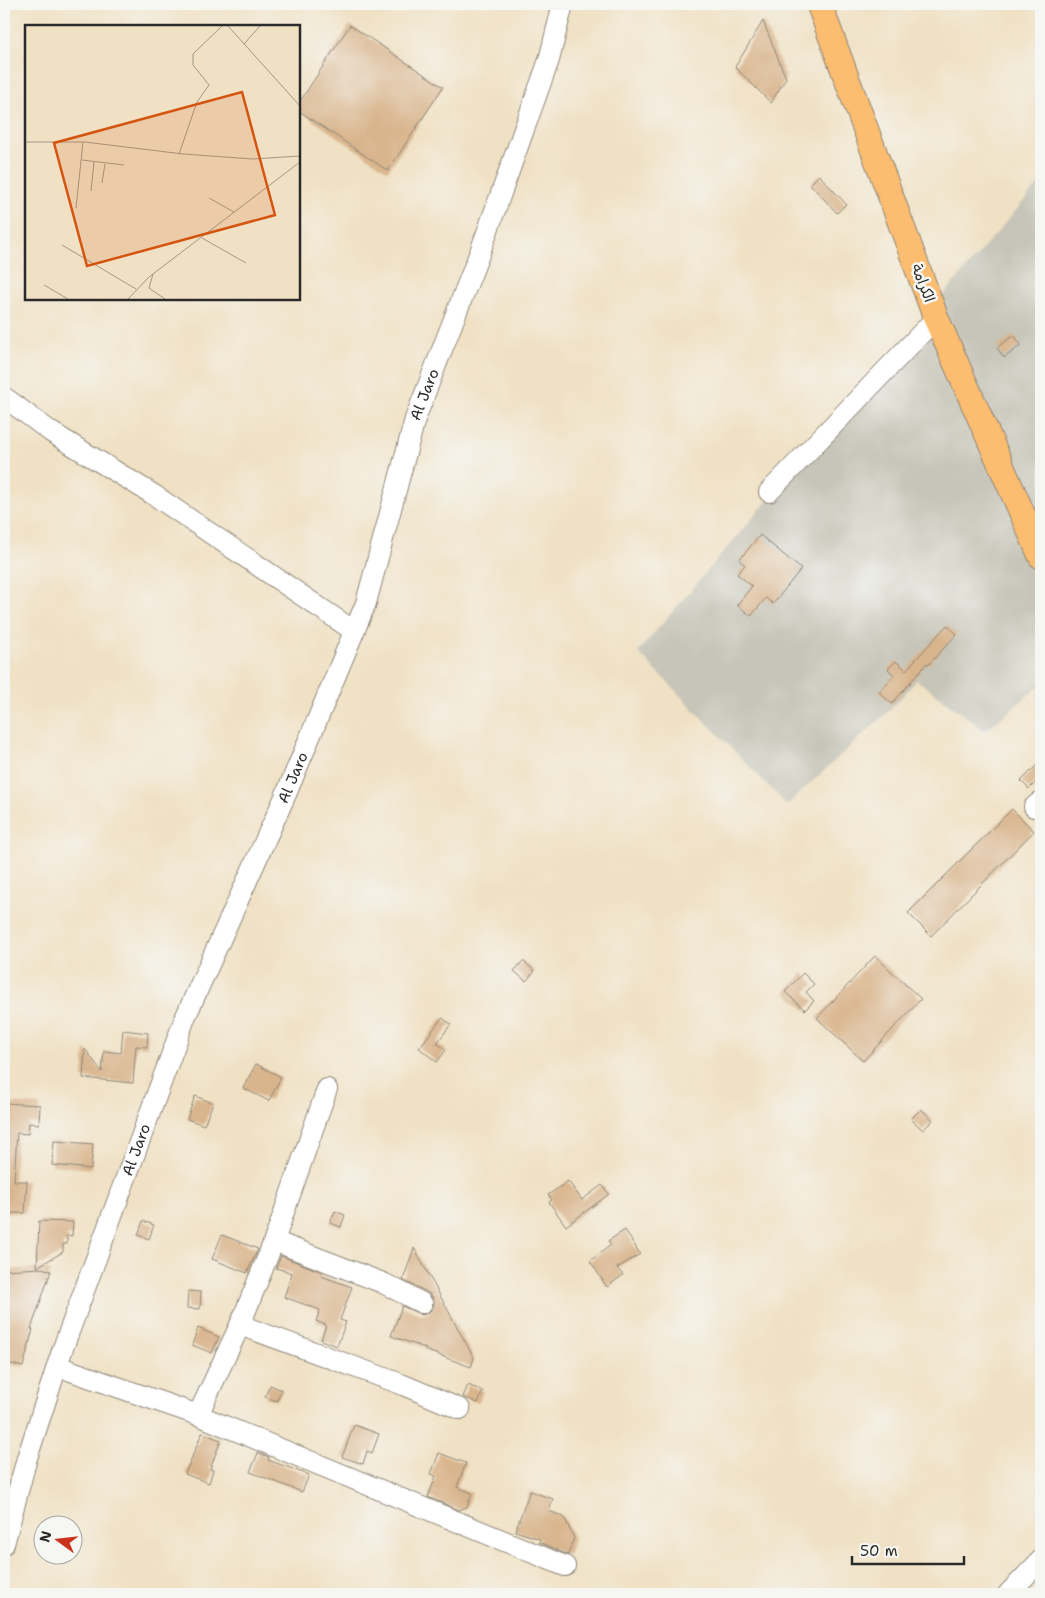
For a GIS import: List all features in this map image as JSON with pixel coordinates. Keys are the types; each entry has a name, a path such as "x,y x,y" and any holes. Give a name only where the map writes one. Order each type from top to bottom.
{"main road":[{"name":"الكرامة","path":"818,4 936,318 1041,556"}],"street":[{"name":"Al Jaro","path":"4,1544 27,1458 57,1366 184,1018 287,792 366,604 415,419 480,252 546,69 563,4"},
{"path":"769,492 936,318"},
{"path":"4,398 51,432 154,495 354,630"},
{"path":"198,1415 240,1324 274,1241 327,1089"},
{"path":"274,1241 384,1283 422,1303"},
{"path":"240,1324 401,1384 460,1410"},
{"path":"57,1366 198,1415 565,1566"},
{"path":"1008,1594 1041,1560"}],"shaded area":[{"path":"1041,181 1041,685 985,731 917,680 892,708 787,805 638,652"}],"building":[{"path":"763,21 786,78 771,103 735,67"},
{"path":"350,25 443,87 388,171 300,112 300,101"},
{"path":"819,175 846,204 837,213 810,184"},
{"path":"1014,335 1021,345 1004,358 997,348"},
{"path":"760,535 801,569 773,604 766,598 751,616 737,605 752,586 737,574 745,565 739,560"},
{"path":"947,625 957,634 928,665 927,663 892,704 879,692 894,675 888,669 896,661 906,670"},
{"path":"1041,761 1041,777 1029,789 1021,781"},
{"path":"1012,809 1034,831 931,936 908,913"},
{"path":"875,956 921,999 863,1061 817,1018"},
{"path":"523,961 535,971 526,981 514,971"},
{"path":"803,973 814,984 806,992 814,1001 805,1010 785,992"},
{"path":"442,1018 451,1024 437,1043 446,1050 437,1062 419,1048"},
{"path":"123,1030 148,1033 147,1047 136,1046 133,1083 83,1078 85,1049 102,1072 104,1051 121,1053"},
{"path":"256,1064 281,1077 269,1101 243,1088"},
{"path":"195,1096 213,1103 204,1125 187,1119"},
{"path":"4,1103 40,1105 39,1124 29,1123 28,1134 17,1133 14,1181 27,1181 25,1213 4,1213"},
{"path":"921,1109 933,1120 923,1130 911,1119"},
{"path":"54,1141 93,1144 91,1169 52,1165"},
{"path":"568,1181 582,1200 602,1185 609,1194 566,1226 549,1202 552,1200 548,1195"},
{"path":"335,1211 345,1215 341,1227 330,1223"},
{"path":"39,1221 73,1222 72,1236 67,1235 67,1244 63,1244 63,1252 37,1267"},
{"path":"143,1221 154,1225 149,1239 138,1235"},
{"path":"625,1230 640,1254 617,1268 623,1275 607,1287 590,1261 611,1245 608,1241"},
{"path":"222,1235 258,1249 247,1273 212,1259"},
{"path":"414,1248 474,1358 471,1367 391,1336 402,1306 422,1315 428,1313 433,1308 432,1296 403,1280"},
{"path":"281,1256 322,1272 321,1276 352,1287 340,1320 346,1322 337,1346 321,1340 326,1325 316,1321 320,1310 284,1297 292,1273 276,1268"},
{"path":"42,1268 51,1271 31,1329 33,1329 23,1367 4,1362 4,1335 9,1316 4,1314 4,1270"},
{"path":"188,1291 201,1292 200,1309 187,1308"},
{"path":"198,1328 219,1337 212,1353 192,1345"},
{"path":"270,1385 282,1390 277,1401 265,1397"},
{"path":"468,1385 483,1391 478,1403 463,1397"},
{"path":"354,1425 379,1434 372,1453 367,1451 363,1464 342,1457"},
{"path":"202,1433 221,1440 210,1469 213,1470 209,1483 185,1474"},
{"path":"258,1453 269,1457 268,1460 309,1475 302,1492 250,1472"},
{"path":"439,1453 466,1463 457,1487 472,1493 467,1507 459,1510 428,1497 436,1476 431,1474"},
{"path":"530,1491 553,1499 549,1511 564,1517 574,1538 568,1555 539,1542 540,1539 515,1531"}]}
